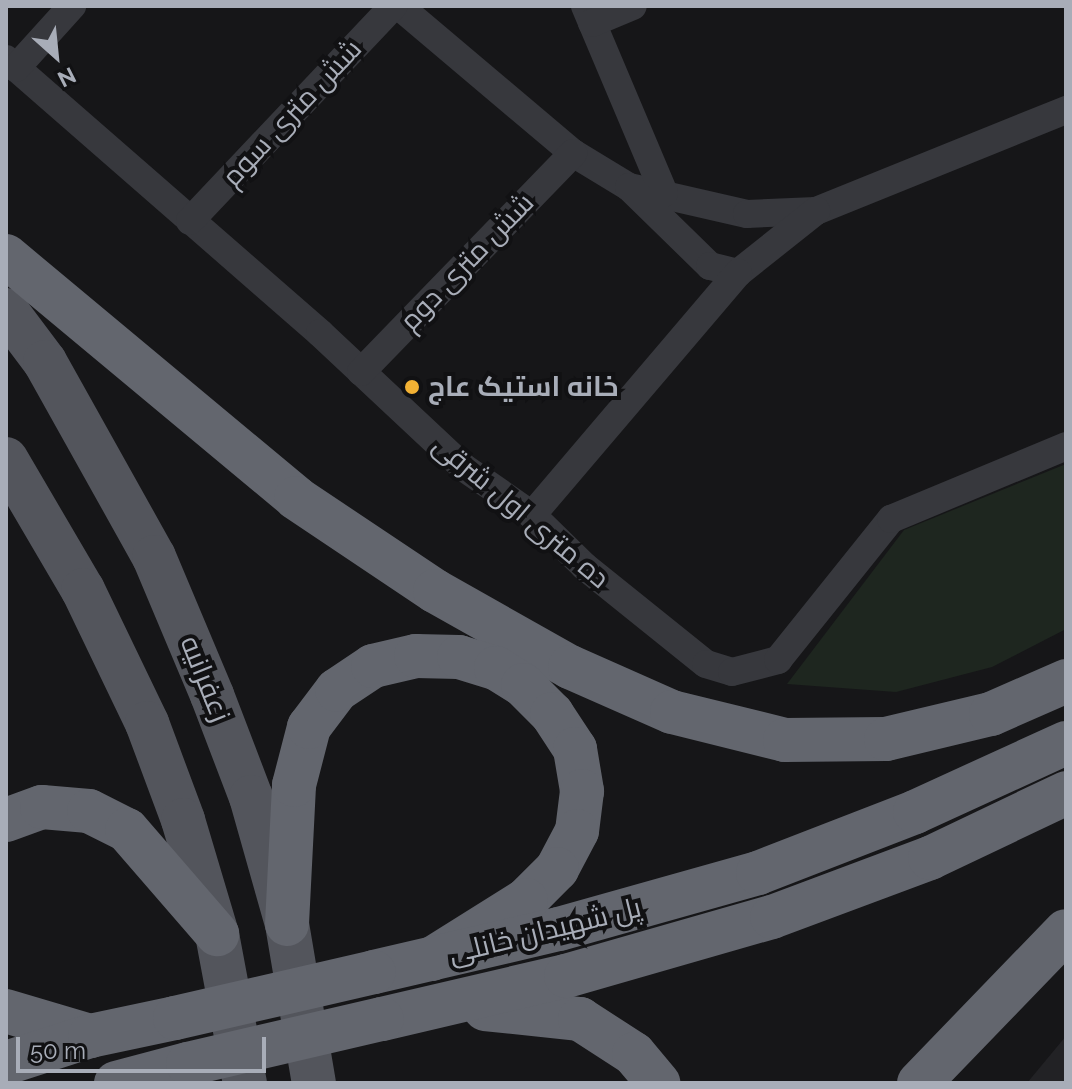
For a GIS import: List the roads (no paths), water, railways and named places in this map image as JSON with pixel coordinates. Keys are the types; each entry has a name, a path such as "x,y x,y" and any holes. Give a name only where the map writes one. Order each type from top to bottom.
{"highway":[{"path":"6,256 296,498 435,591 570,667 672,712 785,740 886,739 991,714 1066,681"},
{"path":"287,924 294,785 309,727 337,690 373,666 416,656 459,657 496,668 523,685 552,714 575,749 582,791 577,831 557,869 526,900 432,959"},
{"name":"پل شهیدان خانلی","path":"6,1063 90,1036 432,959 668,901 758,873 915,812 1066,743"},
{"name":"پل شهیدان خانلی","path":"116,1083 430,1008 772,917 930,858 1066,793"},
{"path":"6,820 42,807 89,811 127,830 217,934"},
{"path":"919,1083 1066,931"},
{"path":"430,1008 527,1010 580,1019 634,1054 658,1083"},
{"path":"6,1011 90,1036"}],"main road":[{"name":"زعفرانیه","path":"6,310 45,362 154,557 251,797 287,924 314,1083"},
{"path":"6,459 83,590 147,723 183,820 217,934 245,1083"}],"street":[{"path":"11,64 72,6"},
{"name":"شش متری سوم","path":"190,221 393,6"},
{"path":"399,6 573,153 629,187 710,266 738,273"},
{"path":"633,6 588,14 664,193"},
{"name":"ده متری اول شرقی","path":"11,64 361,372 463,467 532,515 584,566 706,664 732,672 778,660 891,519 1066,446"},
{"path":"532,515 738,273 816,211 1066,110"},
{"name":"شش متری دوم","path":"361,372 573,153"},
{"path":"629,187 747,214 816,211"}],"place":[{"name":"خانه استیک عاج","path":"412,387"}]}
